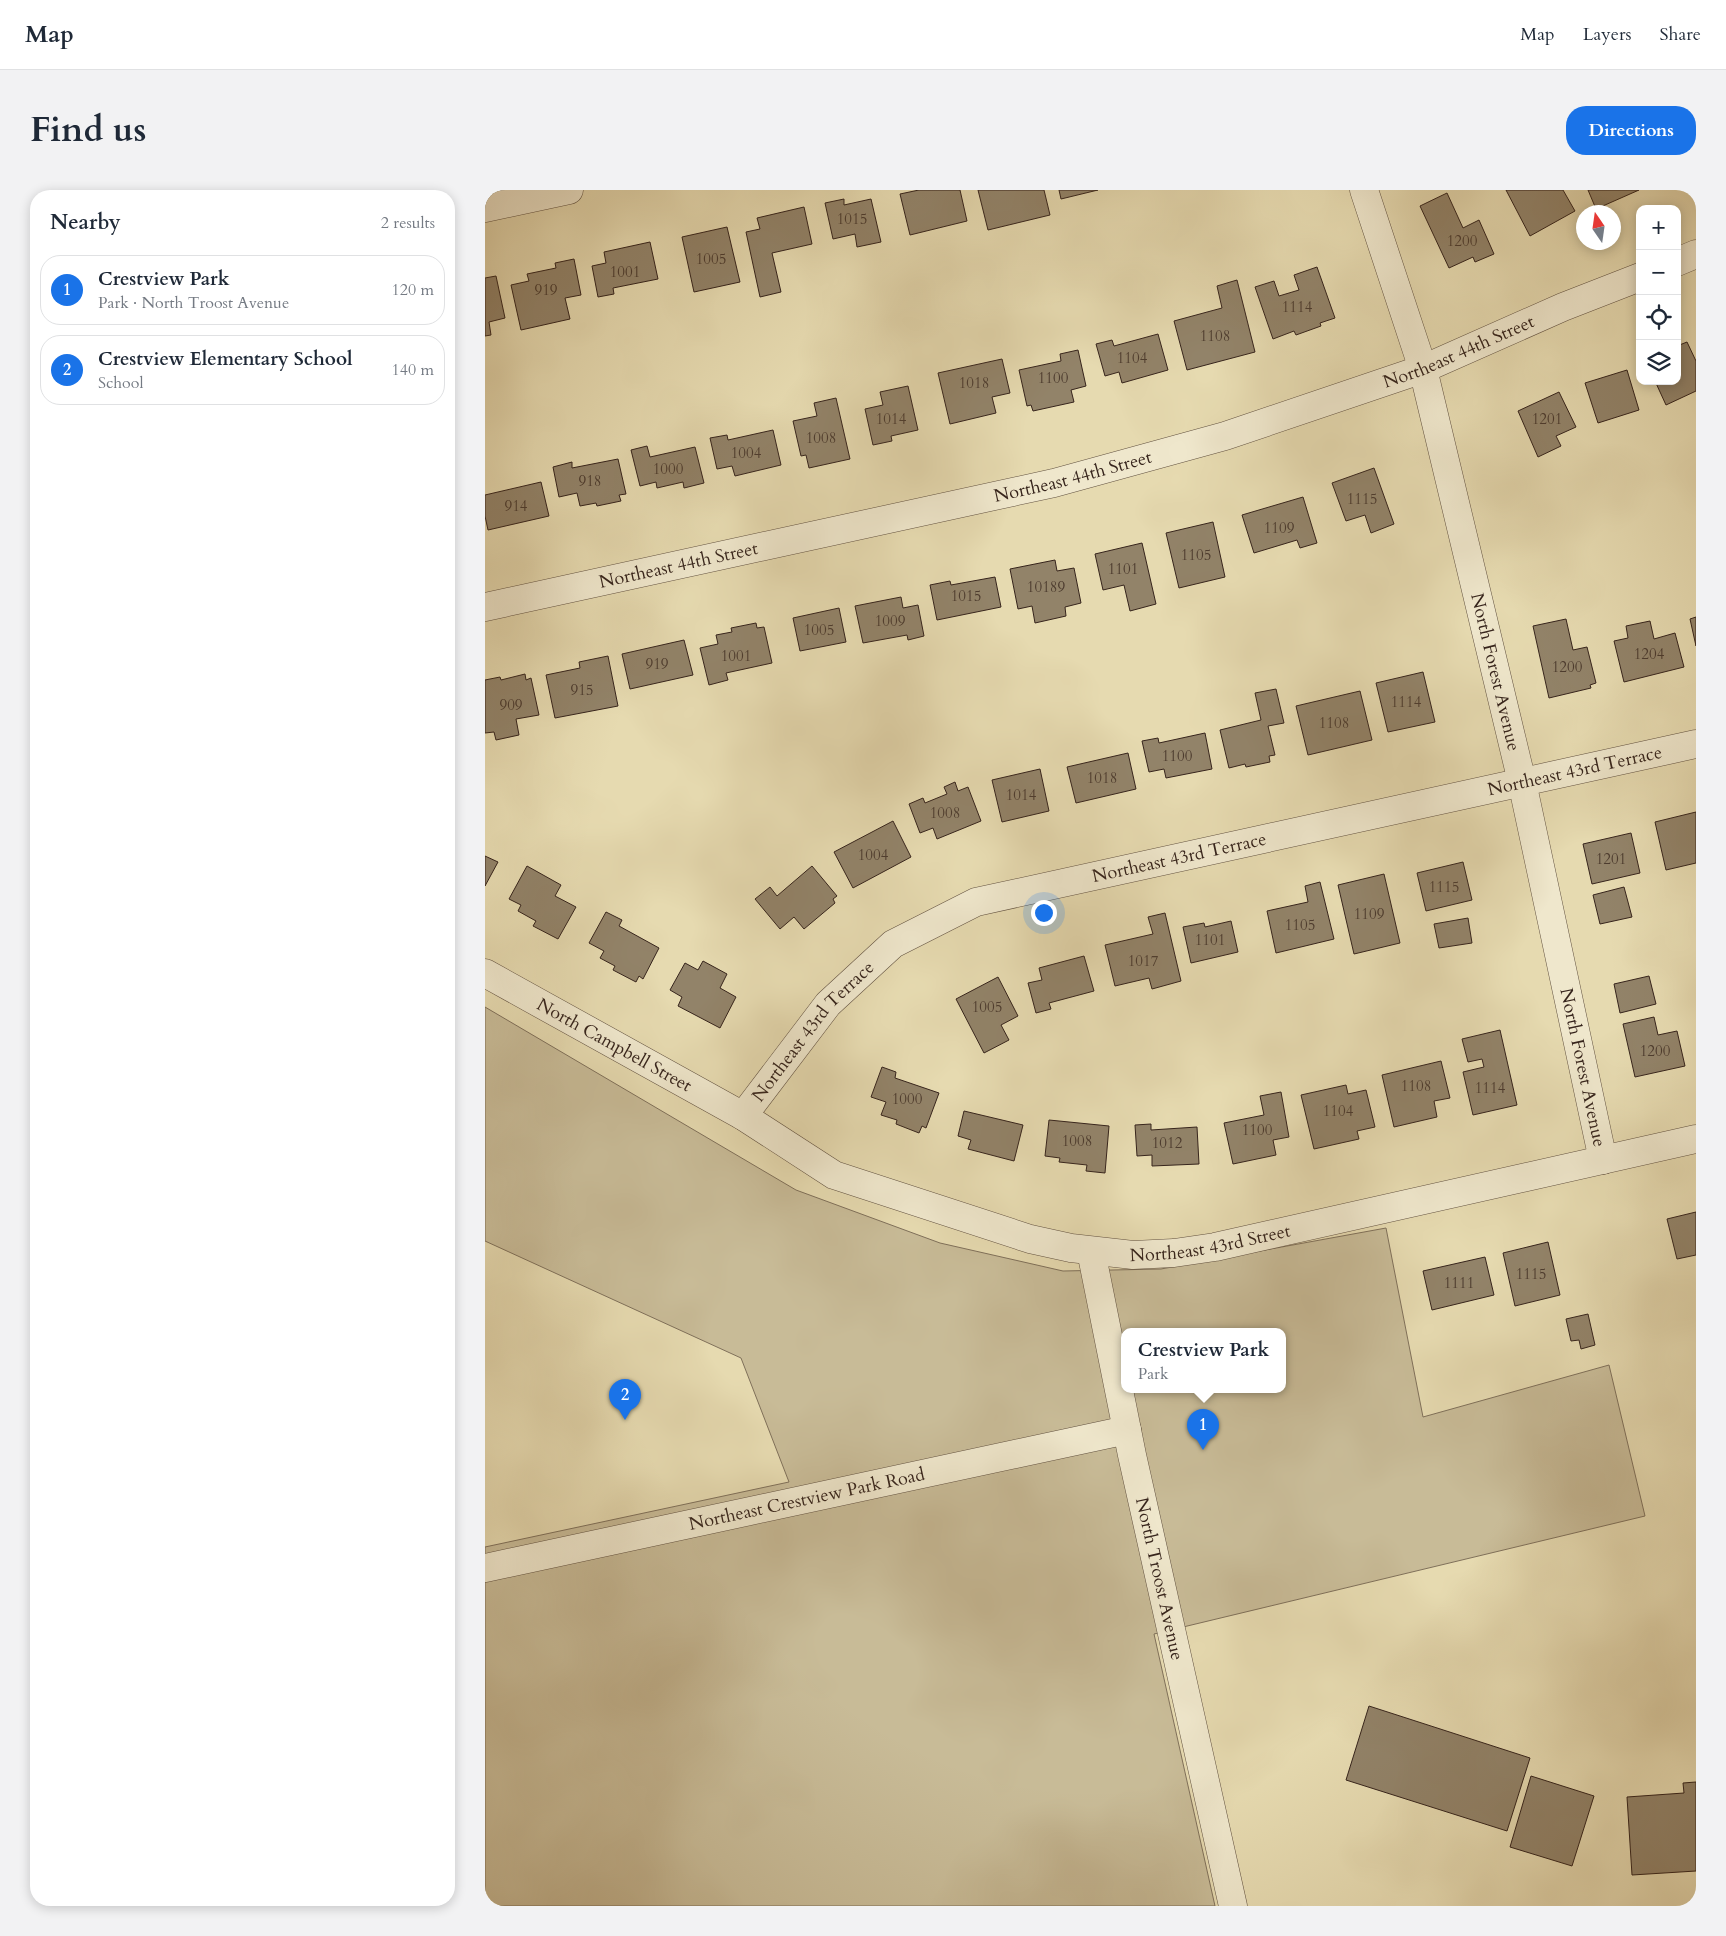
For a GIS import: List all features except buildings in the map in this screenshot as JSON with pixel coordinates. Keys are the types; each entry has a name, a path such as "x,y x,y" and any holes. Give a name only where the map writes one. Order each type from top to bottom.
{"street":[{"path":"485,208 569,190"},
{"name":"North Forest Avenue","path":"1364,190 1423,369 1522,782 1603,1160"},
{"path":"1681,260 1696,254"},
{"name":"Northeast 44th Street","path":"485,607 1054,483 1225,436 1423,369 1563,307 1636,279"},
{"name":"Northeast 43rd Terrace","path":"743,1116 828,1004 893,944 975,902 1696,744"},
{"name":"North Campbell Street","path":"485,973 743,1116"},
{"name":"Northeast 43rd Street","path":"743,1116 834,1175 1031,1239 1091,1251 1141,1254 1174,1253 1215,1247 1696,1139"},
{"name":"North Troost Avenue","path":"1091,1251 1127,1430 1233,1906"},
{"name":"Northeast Crestview Park Road","path":"485,1568 1127,1430"}],"shaded area":[{"path":"485,1007 796,1190 940,1243 1063,1271 1161,1269 1386,1228 1423,1417 1609,1365 1645,1516 1154,1634 1215,1906 485,1906 485,1547 789,1482 741,1358 485,1241"}],"place":[{"name":"Crestview Elementary School","path":"625,1420"},
{"name":"Crestview Park","path":"1203,1450"}]}
